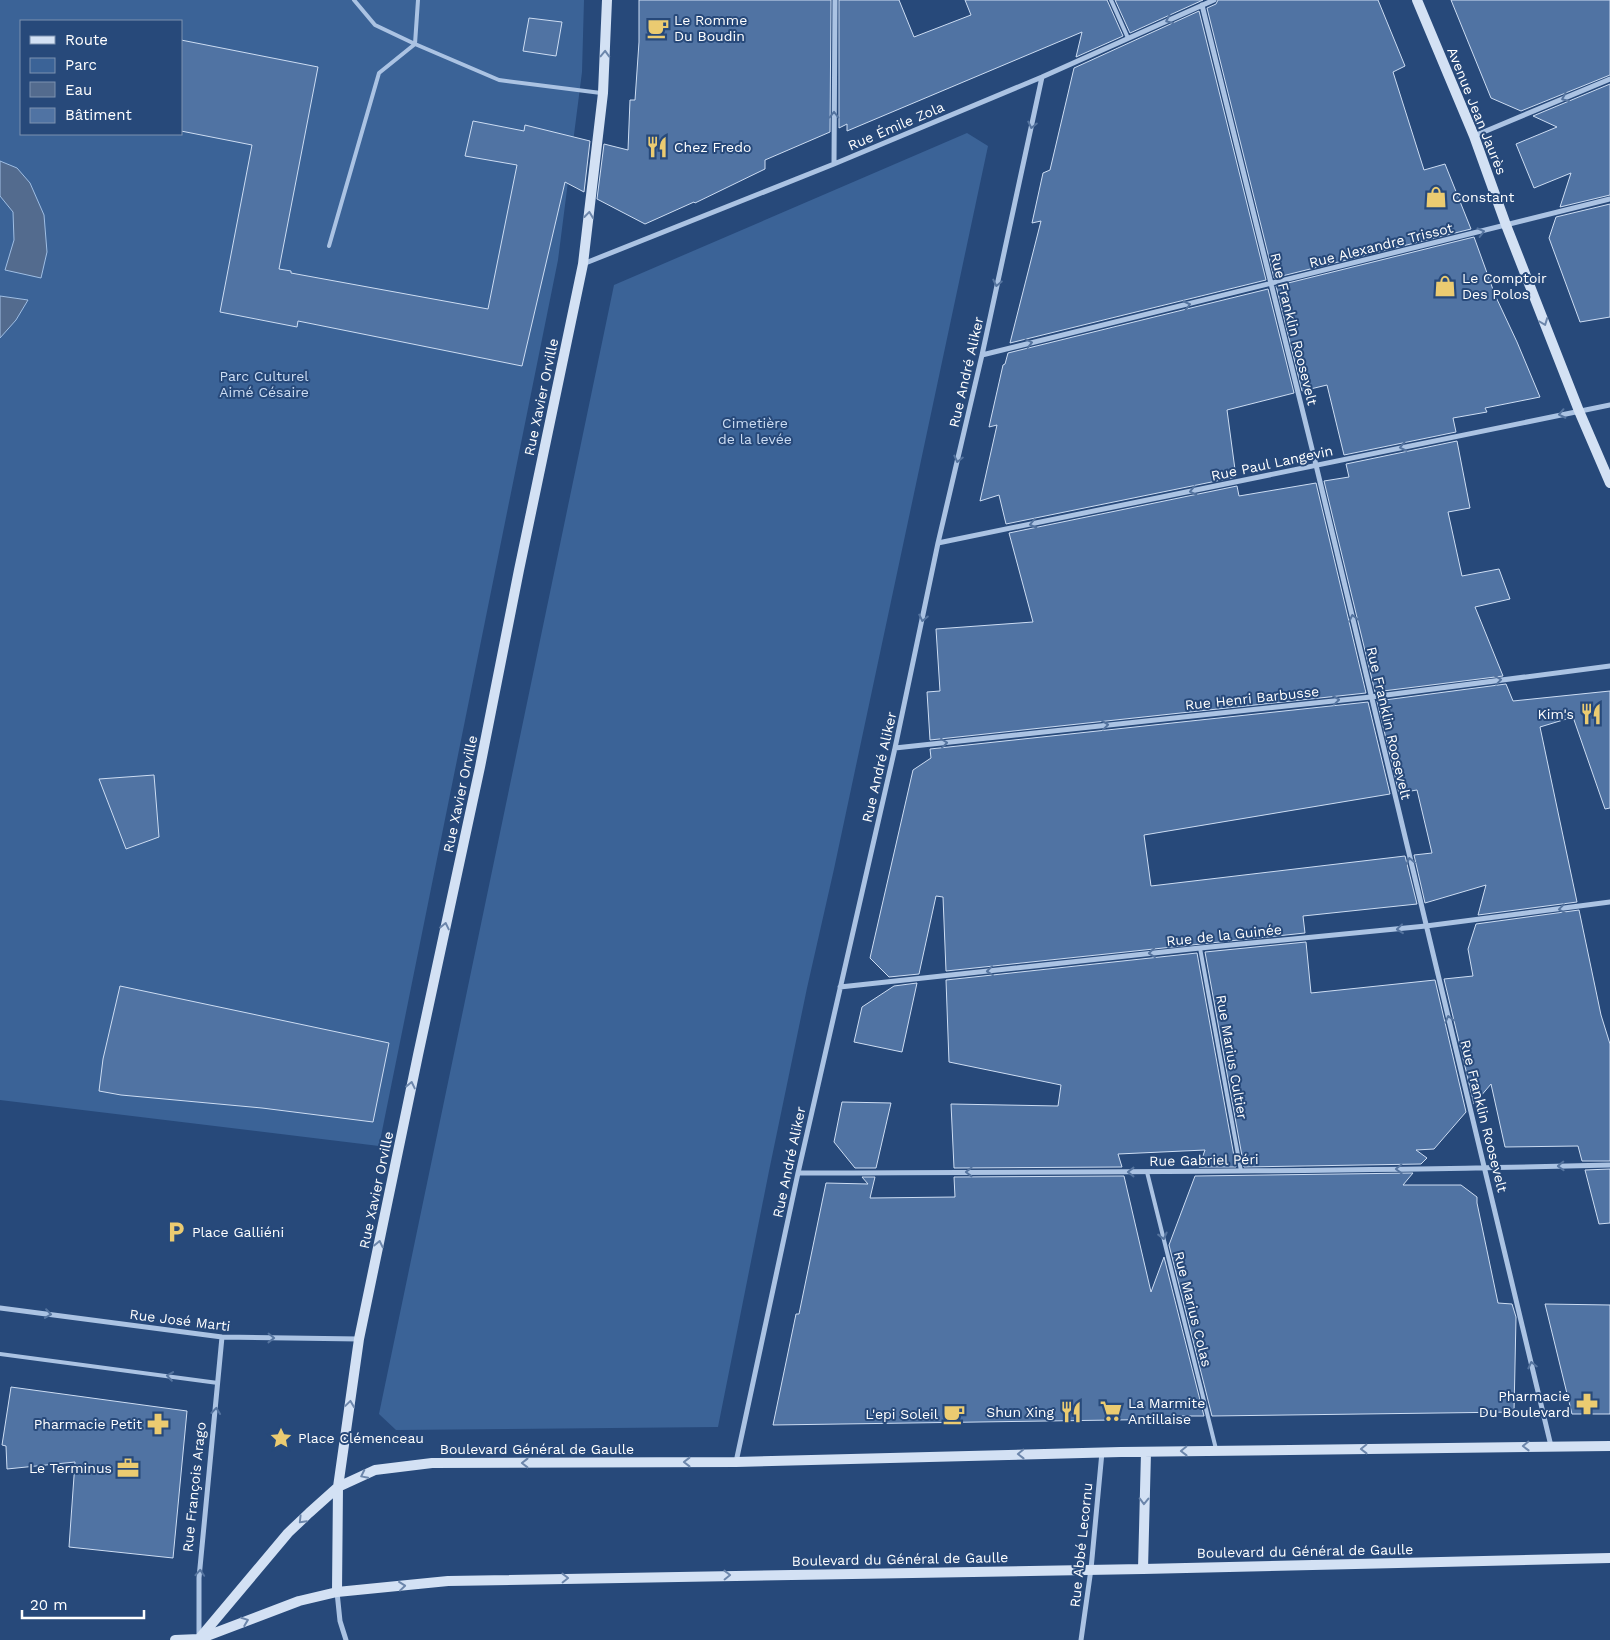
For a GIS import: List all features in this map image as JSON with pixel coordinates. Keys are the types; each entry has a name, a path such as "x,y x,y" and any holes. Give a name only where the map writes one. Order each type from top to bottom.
{"main road":[{"name":"Rue Xavier Orville","path":"337,1592 338,1487 359,1339 480,766 583,264 604,93 607,0"},
{"name":"Avenue Jean Jaurès","path":"1417,0 1474,136 1506,226 1579,411 1610,483"},
{"path":"736,1462 1102,1452 1610,1446"},
{"path":"1143,1569 1146,1452"},
{"name":"Boulevard Général de Gaulle","path":"199,1639 308,1512 338,1487 375,1470 432,1463 736,1462"},
{"name":"Boulevard du Général de Gaulle","path":"175,1640 199,1639 299,1601 337,1592 448,1581 1143,1569 1610,1558"}],"street":[{"path":"834,164 835,0"},
{"name":"Rue Émile Zola","path":"583,264 834,164 1042,77 1214,0"},
{"name":"Rue Franklin Roosevelt","path":"1202,5 1316,465 1551,1446"},
{"name":"Rue André Aliker","path":"736,1462 798,1173 895,748 938,543 982,355 1042,77"},
{"path":"1474,136 1610,79"},
{"name":"Rue Alexandre Trissot","path":"982,355 1610,200"},
{"name":"Rue Paul Langevin","path":"938,543 1610,405"},
{"name":"Rue Henri Barbusse","path":"895,748 1371,697 1610,666"},
{"name":"Rue de la Guinée","path":"840,986 1426,926 1610,902"},
{"name":"Rue Gabriel Péri","path":"798,1173 1148,1172 1610,1165"},
{"name":"Rue José Marti","path":"0,1308 222,1337 359,1339"},
{"name":"Rue François Arago","path":"199,1639 199,1578 222,1337"},
{"name":"Rue Abbé Lecornu","path":"1081,1640 1091,1569 1102,1452"},
{"path":"337,1592 340,1621 346,1640"}],"lane":[{"path":"354,0 376,25 499,80 604,93"},
{"path":"329,246 379,73 415,44 418,0"},
{"path":"1111,0 1128,38"},
{"name":"Rue Marius Cultier","path":"1200,948 1241,1171"},
{"name":"Rue Marius Colas","path":"1148,1172 1217,1451"},
{"path":"0,1354 218,1383"}],"green space":[{"name":"Parc Culturel Aimé Césaire","path":"0,0 584,0 582,72 558,260 379,1146 0,1100"},
{"name":"Cimetière de la levée","path":"967,133 988,146 807,988 718,1427 396,1430 379,1414 614,285"}],"water":[{"path":"0,161 17,168 30,183 44,215 47,252 41,278 5,270 14,240 13,212 0,196"},
{"path":"0,296 28,300 16,320 0,338"}],"building":[{"path":"639,0 831,0 830,132 765,160 765,169 695,203 645,224 597,199 604,144 628,150 630,100 635,100 639,42"},
{"path":"839,0 899,0 914,37 971,15 965,0 1107,0 1123,36 1076,57 1082,32 847,131 847,124 839,128"},
{"path":"1115,0 1203,0 1130,33"},
{"path":"1218,0 1378,0 1405,66 1393,72 1424,170 1445,164 1471,229 1274,278 1207,8 1216,4"},
{"path":"1451,0 1610,0 1610,75 1521,111 1491,98"},
{"path":"1199,11 1266,280 1010,343 1041,221 1032,223 1043,173 1050,170 1074,68"},
{"path":"529,18 562,22 556,56 523,51"},
{"path":"182,40 318,67 279,269 291,271 291,273 488,309 517,165 465,156 473,121 524,131 525,125 590,141 584,192 565,182 522,366 298,321 297,327 220,312 252,145 182,131"},
{"path":"1610,84 1610,195 1560,207 1571,173 1534,188 1516,144 1557,127 1533,116"},
{"path":"1610,204 1610,317 1580,322 1549,238 1556,217"},
{"path":"1474,237 1495,295 1540,397 1485,408 1487,412 1453,418 1456,432 1344,455 1327,385 1302,391 1276,286"},
{"path":"1268,289 1294,393 1227,410 1236,477 1006,524 999,495 980,501 997,425 989,427 1003,365 1008,353"},
{"path":"1457,441 1470,508 1448,512 1462,576 1499,569 1510,599 1475,607 1503,676 1375,692 1324,481 1349,477 1346,464"},
{"path":"1316,483 1366,693 930,740 927,692 940,691 936,629 1033,622 1009,533 1237,486 1239,496"},
{"path":"1506,684 1513,701 1610,691 1610,808 1605,809 1573,717 1540,727 1577,902 1478,915 1486,885 1425,903 1414,855 1432,853 1417,790 1399,793 1377,701"},
{"path":"1368,702 1390,794 1144,835 1151,886 1405,856 1417,904 1303,916 1305,933 946,971 943,897 936,896 919,974 889,977 870,958 913,770 931,758 930,749"},
{"path":"154,775 159,837 126,849 99,779"},
{"path":"1579,910 1601,1015 1610,1044 1610,1161 1582,1161 1578,1146 1505,1147 1491,1084 1474,1104 1444,979 1473,976 1468,949 1476,924"},
{"path":"1306,942 1311,993 1435,980 1466,1112 1434,1149 1416,1150 1427,1158 1421,1164 1244,1167 1205,952"},
{"path":"1197,953 1236,1167 1199,1167 1205,1150 1118,1154 1122,1167 954,1168 951,1104 1058,1106 1061,1085 949,1062 946,980"},
{"path":"917,983 902,1052 854,1042 862,1007 894,986"},
{"path":"120,986 389,1043 373,1122 262,1108 121,1095 99,1091 103,1059"},
{"path":"842,1102 891,1103 876,1168 855,1168 834,1142"},
{"path":"1610,1169 1610,1223 1599,1224 1585,1170"},
{"path":"1413,1173 1403,1185 1461,1185 1477,1197 1498,1303 1512,1304 1516,1317 1514,1412 1212,1416 1169,1245 1195,1176"},
{"path":"1124,1176 1151,1292 1164,1257 1204,1416 1182,1416 1183,1419 773,1425 796,1314 799,1314 826,1183 868,1184 862,1177 875,1177 870,1198 955,1197 954,1177"},
{"path":"1545,1304 1610,1305 1610,1414 1572,1414"},
{"path":"11,1387 187,1411 173,1558 69,1547 75,1462 7,1469 6,1446 2,1445"}],"place":[{"name":"Le Romme Du Boudin","path":"658,28"},
{"name":"Chez Fredo","path":"657,147"},
{"name":"Constant","path":"1436,197"},
{"name":"Le Comptoir Des Polos","path":"1445,286"},
{"name":"Kim's","path":"1591,714"},
{"name":"Place Galliéni","path":"176,1232"},
{"name":"Pharmacie Du Boulevard","path":"1587,1404"},
{"name":"La Marmite Antillaise","path":"1111,1411"},
{"name":"Shun Xing","path":"1071,1412"},
{"name":"L'epi Soleil","path":"954,1414"},
{"name":"Pharmacie Petit","path":"158,1424"},
{"name":"Place Clémenceau","path":"281,1438"},
{"name":"Le Terminus","path":"128,1468"}]}
